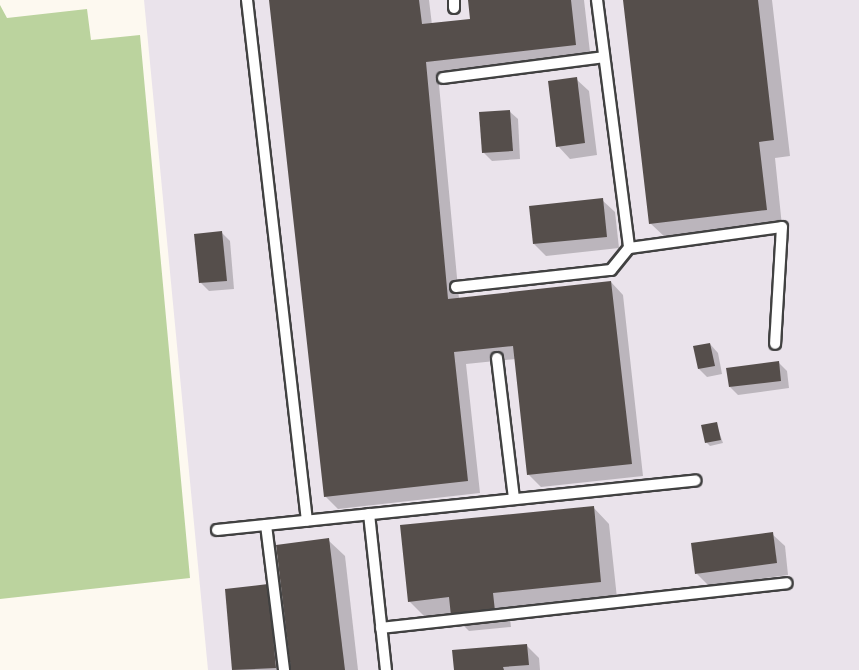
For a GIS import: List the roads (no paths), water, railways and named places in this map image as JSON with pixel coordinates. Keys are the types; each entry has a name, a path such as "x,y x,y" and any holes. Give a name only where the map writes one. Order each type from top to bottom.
{"lane":[{"path":"247,0 307,521"},
{"path":"597,0 629,248"},
{"path":"443,78 604,57"},
{"path":"456,287 611,270 629,248 782,227 775,344"},
{"path":"497,358 514,499"},
{"path":"217,530 695,481"},
{"path":"369,514 386,670"},
{"path":"266,525 284,670"},
{"path":"381,628 788,583"}]}
